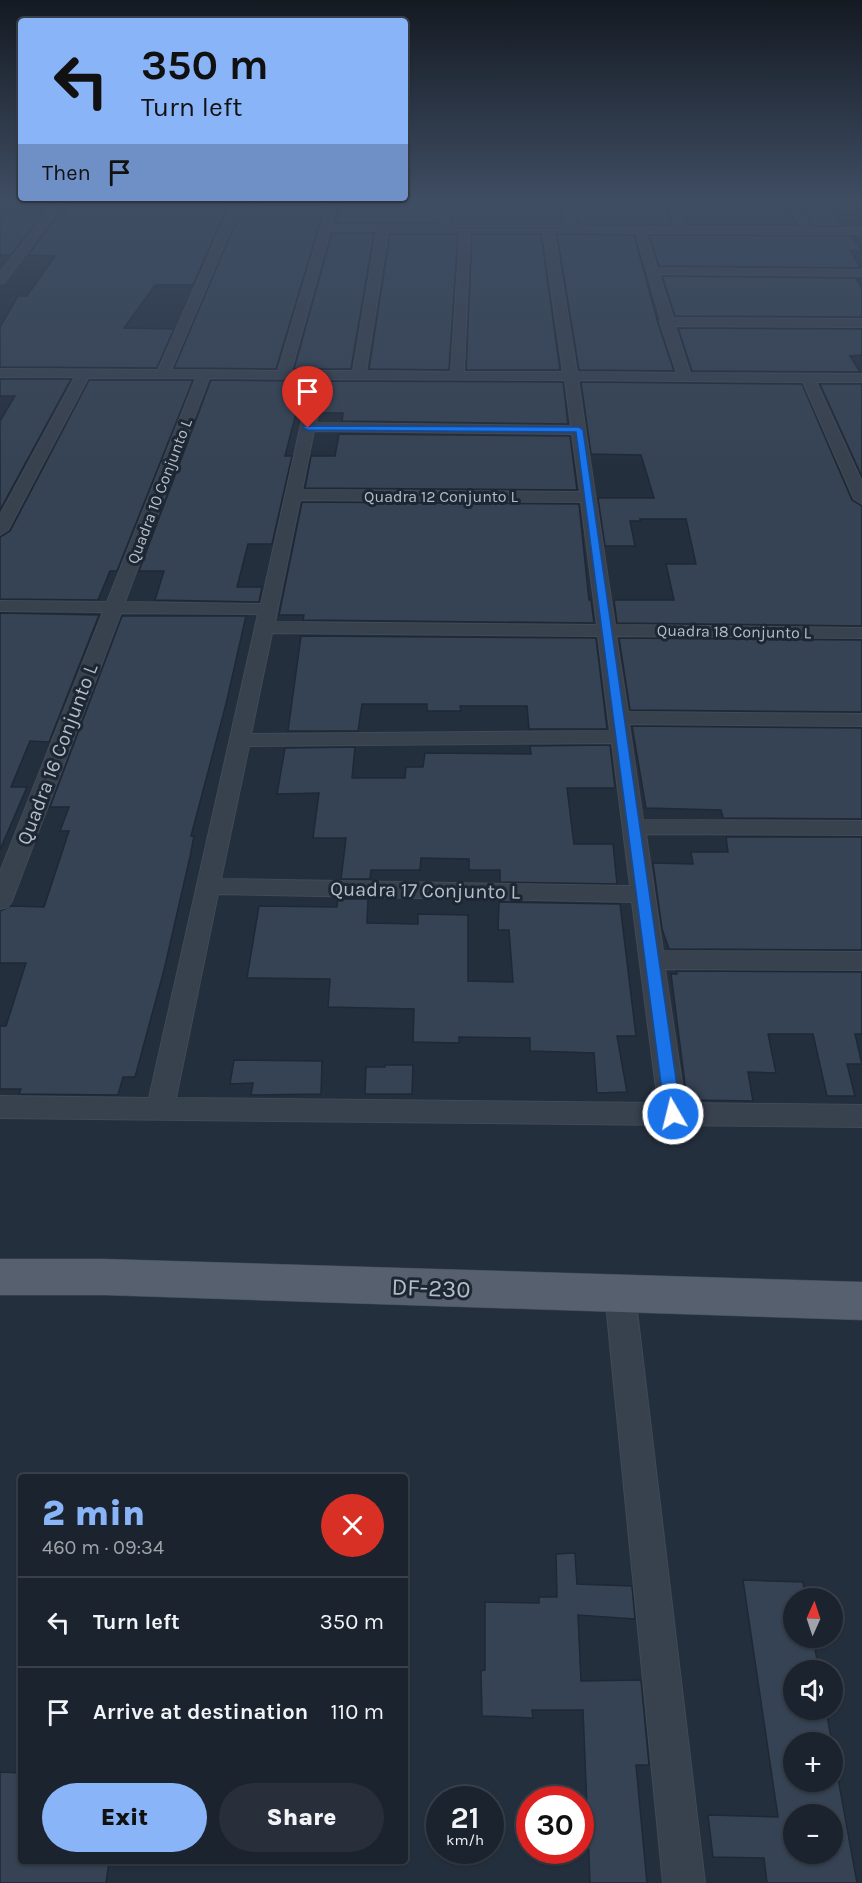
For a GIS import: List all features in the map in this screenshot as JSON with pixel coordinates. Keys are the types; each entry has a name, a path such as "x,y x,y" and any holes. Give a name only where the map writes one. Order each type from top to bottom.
{"main road":[{"name":"DF-230","path":"0,1277 116,1278 862,1301"}],"street":[{"path":"163,374 198,291"},
{"path":"284,375 308,291"},
{"path":"359,375 373,291"},
{"path":"456,376 461,291"},
{"path":"558,291 579,430 673,1114"},
{"path":"657,291 685,378"},
{"path":"666,322 862,323"},
{"path":"0,373 862,378"},
{"path":"0,530 84,373"},
{"name":"Quadra 10 Conjunto L","path":"114,607 204,374"},
{"path":"160,1109 319,375"},
{"path":"808,378 862,499"},
{"path":"308,428 579,430"},
{"name":"Quadra 12 Conjunto L","path":"293,495 588,497"},
{"name":"Quadra 18 Conjunto L","path":"0,606 114,607 266,618 607,630 862,633"},
{"name":"Quadra 16 Conjunto L","path":"0,901 114,607"},
{"path":"240,740 862,720"},
{"path":"634,827 862,828"},
{"name":"Quadra 17 Conjunto L","path":"208,886 643,894"},
{"path":"652,960 862,961"},
{"path":"0,1107 862,1116"},
{"path":"620,1294 684,1883"}],"building":[{"path":"31,291 151,291 124,328 174,329 157,368 0,367 0,327 18,296 27,296"},
{"path":"207,291 299,291 276,369 174,368"},
{"path":"316,291 364,291 351,369 294,369"},
{"path":"381,291 454,291 449,370 369,369"},
{"path":"469,291 549,291 560,370 466,370"},
{"path":"566,291 649,291 674,371 579,370"},
{"path":"667,291 862,291 862,317 675,316"},
{"path":"678,328 862,329 862,355 850,356 860,372 692,371"},
{"path":"0,379 71,379 0,510 0,421 15,396 0,396"},
{"path":"89,380 193,380 117,571 110,571 98,600 0,599 0,537 10,531"},
{"path":"211,380 308,381 301,413 296,413 285,456 292,456 272,544 248,544 237,587 262,587 259,602 155,600 164,571 139,571"},
{"path":"327,381 563,382 568,424 342,421 343,413 320,413"},
{"path":"581,382 802,384 852,500 862,506 862,626 617,623 614,600 674,600 666,564 696,564 686,519 630,521 635,546 605,546 598,498 654,498 641,455 591,454"},
{"path":"820,384 862,384 862,477"},
{"path":"339,434 570,436 577,490 305,488 311,456 335,456"},
{"path":"302,502 579,504 589,600 591,600 594,623 303,620 304,615 279,615"},
{"path":"0,613 99,615 49,742 30,741 11,787 27,787 0,850"},
{"path":"122,616 246,616 226,704 191,836 194,836 190,857 164,970 135,1077 123,1077 118,1095 19,1094 21,1089 0,1089 0,1026 6,1026 26,963 0,963 0,911 11,906 44,907 69,831 60,831 69,807 50,807"},
{"path":"301,636 596,638 607,729 529,729 527,706 460,706 461,711 427,711 427,704 362,704 358,731 288,731"},
{"path":"619,638 862,640 862,712 630,710"},
{"path":"632,726 862,728 862,819 723,818 721,810 646,808"},
{"path":"610,745 615,788 567,788 574,844 613,844 617,884 500,882 500,870 469,870 469,859 421,858 420,870 371,870 370,879 341,879 346,838 313,838 319,793 277,794 285,748 355,747 352,778 405,778 406,767 423,767 425,753 531,754 530,746"},
{"path":"726,837 862,837 862,950 669,949 662,929 653,863 693,864 691,852 728,852"},
{"path":"338,899 368,899 367,923 418,924 418,914 468,915 468,981 513,982 509,930 498,930 499,902 620,904 636,1036 617,1036 627,1092 597,1093 594,1053 530,1051 530,1038 459,1037 459,1043 413,1042 414,1009 328,1007 330,979 247,978 259,906 337,907"},
{"path":"676,971 862,972 862,1034 855,1034 862,1064 847,1064 855,1096 827,1096 813,1034 768,1034 776,1073 748,1072 753,1101 687,1100 671,974 677,974"},
{"path":"234,1060 322,1061 321,1094 251,1095 253,1083 230,1084"},
{"path":"385,1065 413,1065 412,1094 365,1094 366,1067 385,1067"},
{"path":"575,1553 577,1584 632,1586 635,1619 578,1615 581,1681 641,1680 649,1765 636,1765 647,1883 590,1883 589,1864 594,1864 594,1786 586,1786 583,1710 532,1710 533,1718 482,1716 481,1671 485,1670 485,1602 539,1603 539,1597 557,1597 556,1554"},
{"path":"743,1580 803,1582 804,1588 783,1588 783,1648 815,1648 817,1660 783,1660 783,1720 828,1720 830,1732 783,1732 783,1792 841,1792 843,1804 783,1804 783,1864 843,1864 843,1806 857,1883 767,1883 764,1858 713,1857 708,1815 778,1817"},
{"path":"0,1772 18,1773 18,1864 109,1864 106,1883 0,1883"}],"route":[{"path":"308,428 579,430 673,1114"}]}
